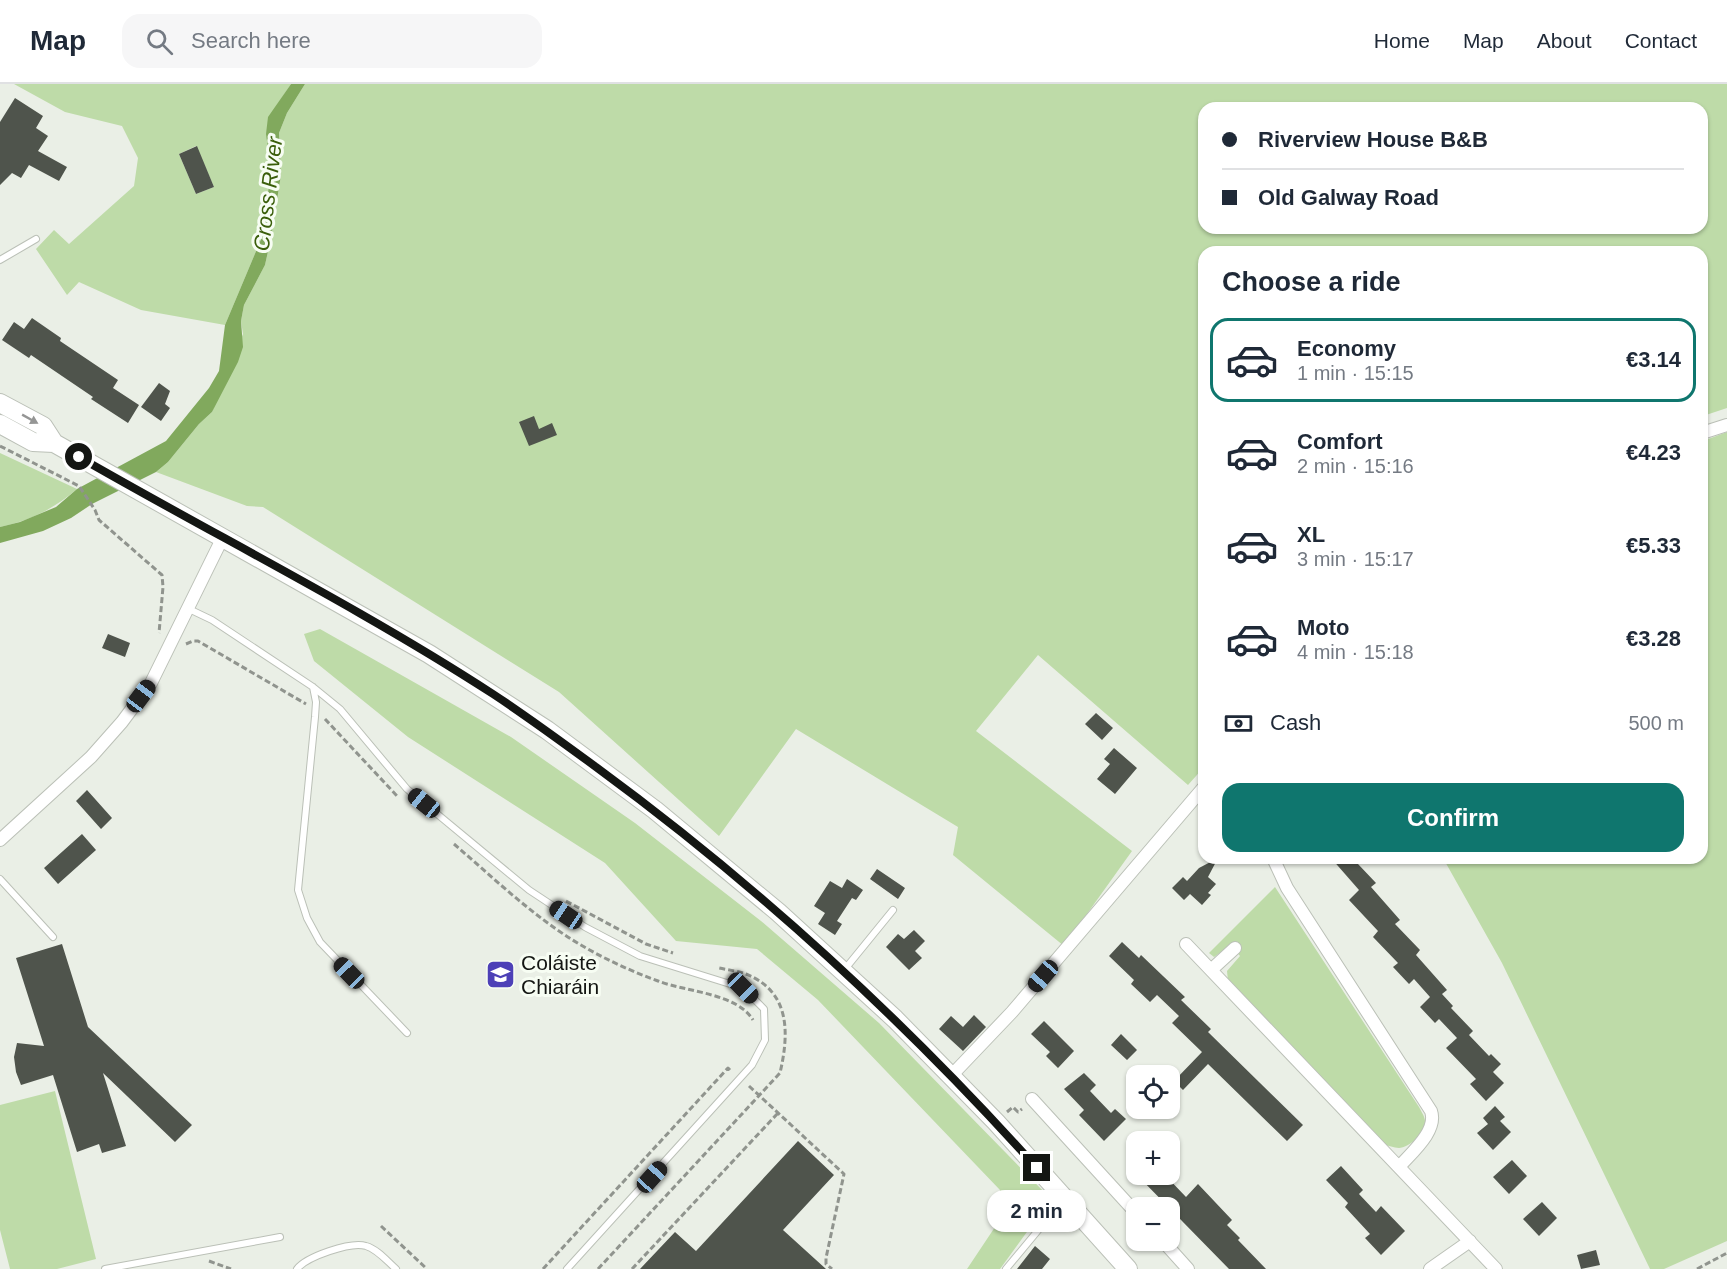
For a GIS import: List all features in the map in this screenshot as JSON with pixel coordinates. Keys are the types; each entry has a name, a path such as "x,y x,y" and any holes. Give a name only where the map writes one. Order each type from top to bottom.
{"main road":[{"path":"0,402 43,426 54,443 429,654 548,730 655,810 728,869 895,1019 996,1122 1128,1269"},
{"path":"0,424 33,442 54,443"}],"street":[{"path":"1708,431 1727,425"},
{"path":"0,840 91,757 122,722 151,683 223,537"},
{"path":"951,1076 1020,1003 1198,794"},
{"path":"1276,864 1287,888 1431,1111 1433,1118 1430,1129 1399,1167"},
{"path":"1186,944 1496,1269"},
{"path":"1211,970 1235,948"},
{"path":"1032,1100 1126,1202"},
{"path":"1430,1269 1470,1242"},
{"path":"1172,1251 1188,1269"}],"lane":[{"path":"0,260 36,239"},
{"path":"189,609 212,620 313,687 340,709 407,789 529,890 585,927 640,957 743,988 764,1009 765,1040 752,1065 567,1269"},
{"path":"313,687 315,710 298,890 306,918 320,942 407,1033"},
{"path":"0,879 53,937"},
{"path":"843,972 893,910"},
{"path":"1006,1269 1065,1199"},
{"path":"105,1269 280,1237"},
{"path":"297,1269 305,1260 363,1244 372,1248 396,1269"},
{"path":"148,1269 151,1261"}],"path":[{"path":"0,446 79,486 99,520 162,575 159,637"},
{"path":"183,648 187,643 198,641 315,710 326,719"},
{"path":"561,899 571,902 586,913 646,944 675,954"},
{"path":"598,1269 780,1073 787,1043 785,1018 778,1000 764,984 746,974 714,966"},
{"path":"543,1269 728,1068 844,1174 826,1258 826,1264 832,1269"},
{"path":"996,1122 1013,1107 1018,1112 1032,1100"},
{"path":"632,1269 778,1113"},
{"path":"381,1226 427,1269"},
{"path":"1696,1269 1727,1253"}],"shaded area":[{"path":"14,84 291,84 277,105 268,148 271,170 262,237 225,325 141,310 79,282 67,295 36,249 54,230 69,244 134,186 138,158 122,126 65,112","holes":["196,146 214,187 196,194 179,154"]},
{"path":"305,84 1727,84 1727,408 1708,414 1708,246 1198,246 1198,774 1188,785 1038,655 976,731 1132,851 1064,946 953,855 958,827 796,729 719,836 559,692 263,507 247,506 156,472 168,462 199,424 212,412 243,334 241,321 244,305 265,265 271,238 281,175 279,133 287,113"},
{"path":"1727,432 1727,1241 1664,1269 1650,1269 1502,963 1446,864 1708,864 1708,439"},
{"path":"0,453 77,489 41,513 0,527"},
{"path":"320,629 511,737 635,823 761,921 879,1023 1045,1193 1045,1207 1000,1269 967,1269 1003,1215 1000,1190 818,1000 757,949 676,941 605,863 408,737 314,661 304,634"},
{"path":"1275,887 1423,1114 1425,1126 1420,1135 1408,1145 1399,1148 1384,1145 1228,981 1227,971 1240,956 1231,945 1214,957 1209,953"},
{"path":"55,1091 96,1259 57,1269 10,1269 0,1230 0,1105"}],"water":[{"name":"Cross River","path":"291,84 305,84 287,113 279,133 281,175 265,265 244,305 241,321 243,347 238,362 212,412 199,424 168,462 156,472 43,531 0,543 0,527 20,522 56,507 77,489 166,441 209,388 219,371 225,325 262,237 271,170 266,134 268,117"}],"building":[{"path":"15,98 43,116 36,128 48,136 38,151 67,167 59,181 29,165 21,178 12,173 0,185 0,122"},
{"path":"197,146 214,187 196,194 179,154"},
{"path":"32,318 61,338 60,341 118,380 113,388 139,405 128,423 31,355 29,358 2,340 14,322 24,329"},
{"path":"159,383 170,391 165,404 170,408 161,421 141,407"},
{"path":"534,416 539,429 552,423 557,435 529,446 519,422"},
{"path":"108,634 130,643 125,657 102,648"},
{"path":"1096,713 1113,728 1102,740 1085,724"},
{"path":"1114,748 1137,768 1115,794 1097,779 1110,764 1104,759"},
{"path":"87,790 112,818 101,829 76,801"},
{"path":"82,834 96,850 58,884 44,868"},
{"path":"1207,864 1215,864 1208,877 1216,884 1208,893 1211,895 1202,905 1190,894 1184,900 1172,888 1183,877 1187,881 1199,868"},
{"path":"1336,864 1358,864 1376,883 1371,887 1400,920 1395,924 1420,950 1416,955 1447,990 1442,994 1453,1006 1451,1008 1473,1031 1469,1035 1489,1056 1491,1054 1501,1064 1493,1072 1504,1083 1486,1101 1470,1084 1476,1079 1446,1048 1457,1038 1439,1019 1435,1023 1420,1007 1430,997 1414,979 1409,984 1393,967 1398,963 1373,937 1378,931 1349,900 1359,890"},
{"path":"877,869 905,888 898,899 870,879"},
{"path":"847,879 863,890 856,900 852,898 837,921 842,924 835,935 818,924 825,913 814,906 830,881 842,888"},
{"path":"914,930 925,941 915,951 922,958 909,970 886,947 898,934 904,939"},
{"path":"1122,942 1139,958 1141,955 1185,997 1181,1000 1211,1029 1208,1032 1303,1125 1287,1141 1208,1064 1183,1090 1180,1087 1180,1075 1202,1052 1172,1023 1179,1016 1157,995 1150,1002 1131,984 1134,980 1109,956"},
{"path":"62,944 88,1027 192,1125 175,1142 103,1073 126,1146 102,1153 99,1144 77,1152 53,1075 21,1085 14,1057 17,1043 44,1046 16,958"},
{"path":"974,1015 986,1027 963,1051 939,1029 951,1016 963,1027"},
{"path":"1044,1021 1074,1051 1058,1068 1046,1056 1050,1052 1031,1034"},
{"path":"1121,1034 1137,1050 1127,1060 1111,1045"},
{"path":"1084,1073 1096,1085 1090,1091 1111,1113 1115,1109 1126,1119 1104,1141 1079,1115 1084,1110 1064,1089"},
{"path":"1495,1106 1505,1117 1500,1121 1511,1132 1493,1150 1477,1133 1488,1124 1483,1118"},
{"path":"798,1141 834,1175 783,1230 826,1269 640,1269 675,1232 696,1251"},
{"path":"1512,1160 1527,1176 1509,1194 1493,1177"},
{"path":"1341,1166 1363,1190 1359,1194 1376,1212 1381,1206 1405,1231 1381,1255 1365,1238 1370,1234 1345,1207 1348,1203 1326,1180"},
{"path":"1198,1184 1232,1220 1227,1225 1266,1269 1229,1269 1180,1219 1180,1197 1159,1197 1147,1185 1175,1185 1186,1197"},
{"path":"1542,1202 1557,1218 1539,1236 1523,1219"},
{"path":"1035,1246 1050,1259 1042,1269 1017,1269"},
{"path":"1596,1250 1600,1265 1581,1269 1577,1255"}],"place":[{"name":"Coláiste Chiaráin","path":"500,974"}],"route":[{"path":"79,457 429,654 548,730 655,810 778,912 895,1019 996,1122 1037,1168"}]}
